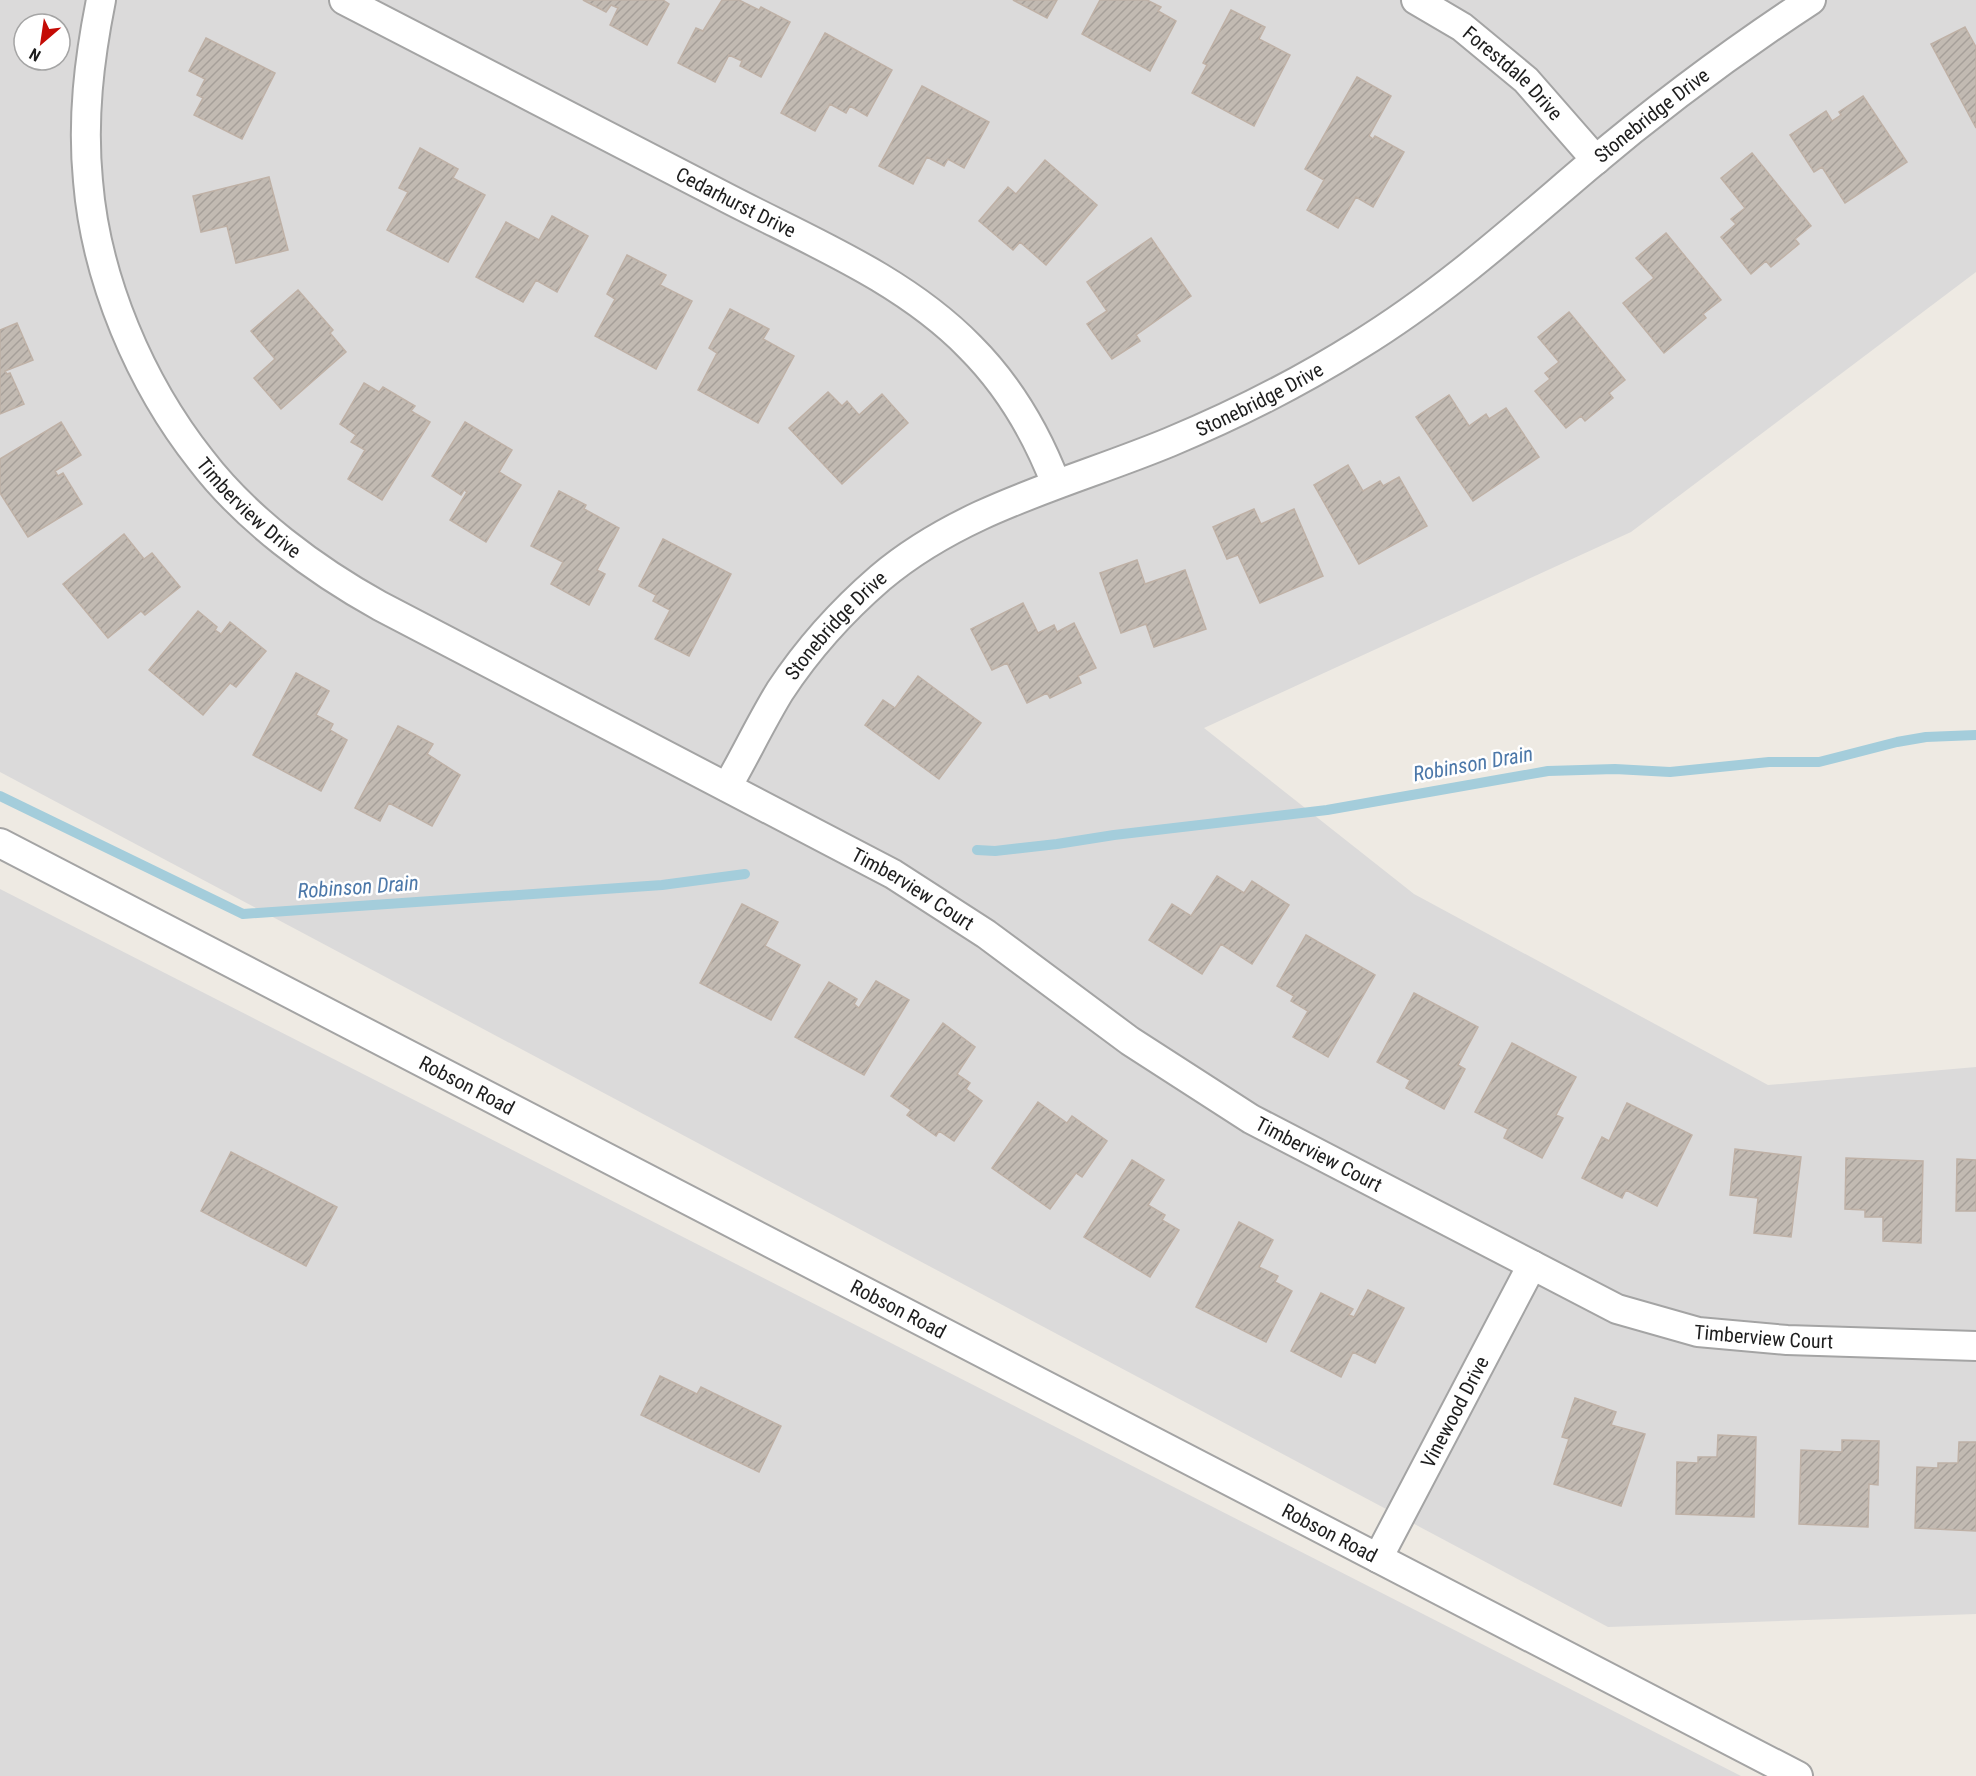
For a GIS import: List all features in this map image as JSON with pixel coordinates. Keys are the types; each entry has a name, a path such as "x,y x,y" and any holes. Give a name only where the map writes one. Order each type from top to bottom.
{"street":[{"name":"Timberview Drive","path":"102,0 88,80 88,181 94,220 114,297 139,358 201,460 241,504 320,570 350,590 727,787"},
{"name":"Cedarhurst Drive","path":"344,0 832,253 915,302 961,338 994,372 1039,440 1056,484"},
{"name":"Forestdale Drive","path":"1416,0 1462,27 1526,80 1596,160"},
{"name":"Stonebridge Drive","path":"727,787 780,692 801,663 837,621 880,579 960,525 1008,502 1171,442 1273,394 1358,346 1468,270 1596,160 1710,71 1811,0"},
{"name":"Timberview Court","path":"727,787 903,880 986,934 1130,1041 1251,1119 1617,1309 1698,1332 1787,1340 1976,1346"},
{"name":"Robson Road","path":"0,843 1798,1776"},
{"name":"Vinewood Drive","path":"1378,1558 1532,1265"}],"shaded area":[{"path":"0,0 1976,0 1976,272 1631,532 1204,728 1414,894 1768,1085 1976,1067 1976,1614 1608,1627 0,772"},
{"path":"0,889 1741,1776 0,1776"}],"building":[{"path":"583,0 663,0 669,4 647,45 610,25 618,8 611,5 606,12"},
{"path":"722,0 739,0 759,10 761,7 790,22 761,77 740,66 742,61 729,55 715,82 678,63 696,28 703,31"},
{"path":"1013,0 1057,0 1047,18"},
{"path":"1100,0 1147,0 1161,7 1158,11 1176,21 1150,71 1082,34"},
{"path":"1231,10 1265,27 1259,39 1290,55 1254,126 1192,93 1207,65 1203,63"},
{"path":"1965,27 1976,47 1976,128 1931,44"},
{"path":"825,33 892,70 867,116 850,106 846,113 830,104 815,131 781,113"},
{"path":"206,38 275,73 242,139 194,115 203,98 197,95 205,79 189,71"},
{"path":"1357,77 1391,96 1369,136 1373,139 1375,136 1404,152 1373,207 1356,197 1338,228 1307,210 1324,180 1305,169"},
{"path":"922,86 989,122 964,168 948,159 944,166 927,157 913,184 879,166"},
{"path":"1863,96 1907,162 1845,203 1822,167 1814,172 1790,135 1826,111 1832,121 1841,115 1839,112"},
{"path":"420,148 458,169 453,178 485,195 448,262 387,230 408,192 399,188"},
{"path":"1752,153 1811,226 1795,239 1799,244 1771,267 1766,261 1751,274 1721,237 1736,224 1731,219 1745,208 1721,178"},
{"path":"1045,160 1097,205 1046,265 1020,242 1013,250 979,221 1008,187 1016,194"},
{"path":"269,177 288,250 236,263 227,226 201,232 193,196"},
{"path":"552,216 588,236 557,292 536,280 523,302 476,277 506,222 539,240"},
{"path":"1666,233 1721,300 1703,314 1706,318 1664,353 1623,303 1654,278 1636,258"},
{"path":"1151,238 1191,296 1136,335 1140,341 1112,359 1087,324 1107,311 1087,282"},
{"path":"627,255 666,275 660,285 692,301 656,369 595,336 615,299 607,294"},
{"path":"298,290 333,330 330,333 346,352 281,409 254,378 275,359 251,331"},
{"path":"730,309 769,329 763,339 794,356 758,423 698,390 717,353 709,348"},
{"path":"1569,312 1625,380 1609,393 1613,398 1585,421 1581,416 1566,428 1535,391 1550,379 1545,373 1559,362 1538,337"},
{"path":"17,323 33,360 5,371 7,374 10,373 24,404 0,414 0,330"},
{"path":"364,383 379,392 383,387 415,406 411,411 430,422 382,500 348,479 365,450 351,442 356,435 340,424"},
{"path":"828,392 842,406 847,401 859,415 882,394 908,423 842,484 789,428"},
{"path":"1449,395 1469,426 1486,414 1489,419 1506,408 1539,457 1473,501 1416,417"},
{"path":"61,422 81,455 55,471 58,476 63,473 82,504 28,537 0,493 0,459"},
{"path":"465,422 512,450 499,472 521,485 486,542 450,520 467,492 464,490 461,495 432,476"},
{"path":"1348,465 1363,491 1380,481 1383,486 1399,477 1427,526 1359,564 1314,485"},
{"path":"559,491 586,505 584,509 619,528 597,570 605,574 589,605 551,584 563,562 531,546"},
{"path":"1254,509 1261,524 1294,509 1323,576 1260,603 1238,555 1227,559 1213,527"},
{"path":"124,534 144,559 152,553 180,587 145,615 141,611 108,638 63,584"},
{"path":"663,539 731,574 689,656 655,639 670,610 653,601 656,595 639,586"},
{"path":"1137,560 1145,584 1185,570 1206,629 1154,647 1146,624 1121,633 1100,573"},
{"path":"1023,603 1038,633 1054,625 1057,632 1074,623 1096,668 1078,676 1081,683 1050,698 1047,693 1027,703 1007,663 992,670 971,629"},
{"path":"198,611 217,627 215,630 221,634 230,622 266,651 236,687 230,683 203,715 149,670"},
{"path":"296,673 329,691 316,715 333,724 330,730 347,740 321,791 253,755"},
{"path":"918,676 981,723 939,779 865,725 883,700 895,708"},
{"path":"398,726 433,744 427,754 460,775 432,826 389,803 380,821 355,808"},
{"path":"1217,876 1244,893 1252,881 1289,905 1252,964 1221,944 1202,974 1149,940 1172,904 1191,916"},
{"path":"742,904 778,922 765,946 800,965 771,1020 700,983"},
{"path":"1306,935 1375,975 1328,1057 1293,1037 1308,1011 1291,1001 1294,996 1277,986"},
{"path":"876,981 909,1000 864,1075 795,1037 829,982 857,999 854,1004 859,1008"},
{"path":"1414,993 1478,1027 1458,1065 1465,1069 1444,1109 1406,1088 1410,1080 1377,1062"},
{"path":"943,1023 975,1047 957,1074 970,1083 966,1089 982,1101 954,1141 939,1131 936,1136 907,1115 911,1110 891,1096"},
{"path":"1512,1043 1576,1077 1556,1115 1563,1118 1542,1158 1504,1138 1508,1129 1475,1112"},
{"path":"1038,1102 1067,1123 1072,1116 1107,1141 1082,1177 1076,1173 1050,1209 992,1168"},
{"path":"1627,1103 1692,1135 1657,1206 1626,1190 1622,1198 1582,1178 1602,1137 1609,1141"},
{"path":"1735,1149 1801,1157 1791,1237 1754,1233 1758,1198 1730,1195"},
{"path":"231,1152 337,1207 306,1266 201,1211"},
{"path":"1846,1158 1923,1161 1921,1243 1883,1241 1883,1217 1865,1217 1865,1210 1845,1209"},
{"path":"1957,1159 1976,1160 1976,1211 1956,1211"},
{"path":"1132,1160 1164,1180 1148,1205 1165,1215 1162,1220 1179,1230 1150,1277 1084,1237"},
{"path":"1239,1222 1273,1240 1259,1267 1278,1276 1275,1282 1292,1291 1266,1342 1196,1307"},
{"path":"1368,1290 1404,1308 1375,1363 1353,1352 1341,1377 1291,1351 1321,1293 1353,1309 1349,1315 1354,1317"},
{"path":"660,1376 697,1394 701,1387 781,1426 759,1472 641,1415"},
{"path":"1575,1398 1616,1412 1611,1425 1645,1434 1621,1506 1554,1484 1569,1439 1562,1437"},
{"path":"1718,1435 1756,1437 1754,1517 1676,1514 1677,1462 1698,1463 1698,1457 1717,1457"},
{"path":"1842,1440 1879,1441 1878,1485 1869,1484 1868,1527 1799,1524 1801,1450 1842,1452"},
{"path":"1959,1442 1976,1442 1976,1531 1915,1528 1917,1467 1938,1468 1938,1463 1958,1463"}],"waterway":[{"name":"Robinson Drain","path":"977,850 995,851 1057,844 1114,835 1327,810 1548,771 1615,769 1670,772 1769,762 1819,762 1926,737 1976,735"},
{"name":"Robinson Drain","path":"0,796 243,914 662,885 745,874"}]}
